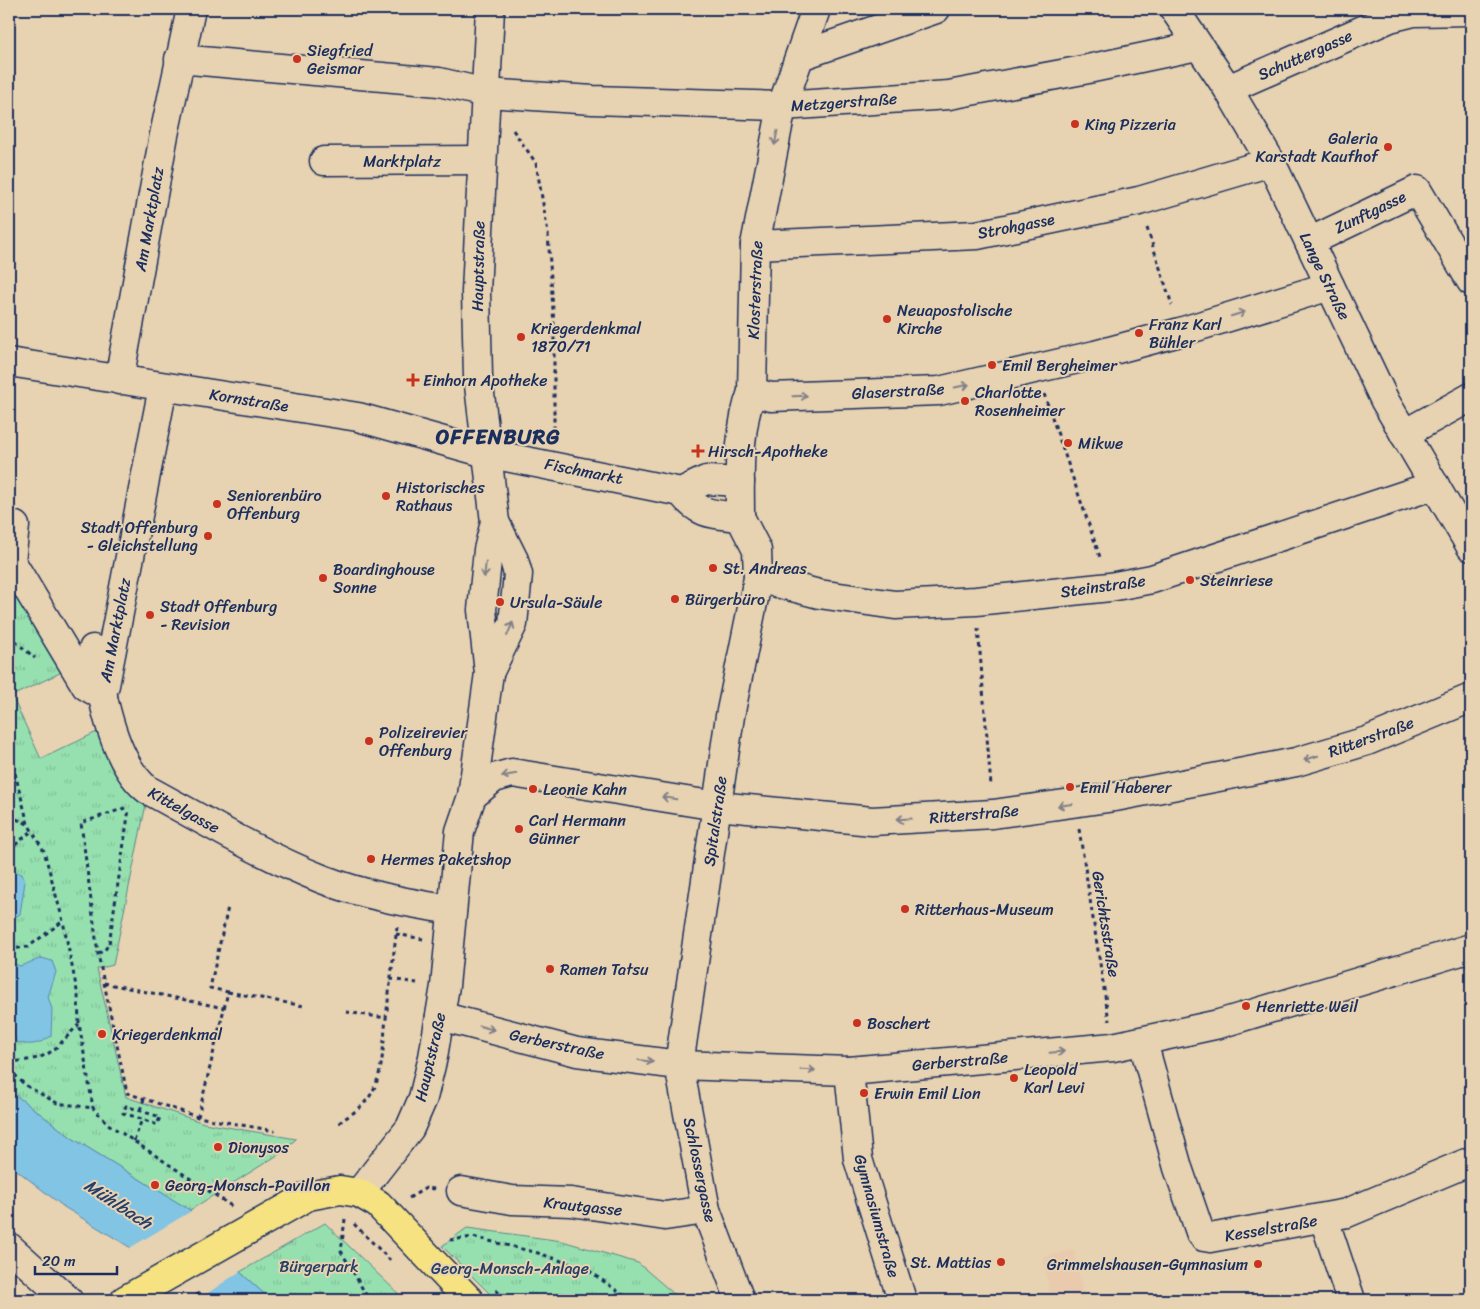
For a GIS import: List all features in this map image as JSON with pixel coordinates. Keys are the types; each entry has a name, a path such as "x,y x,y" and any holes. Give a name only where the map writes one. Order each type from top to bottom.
{"main road":[{"path":"125,1300 308,1196 340,1190 359,1193 378,1204 469,1300"}],"street":[{"name":"Am Marktplatz","path":"119,380 179,59 191,9"},
{"name":"Hauptstraße","path":"359,1193 410,1128 423,1098 440,1016 460,831 472,796 489,673 513,624 518,574 514,560 495,522 478,377 476,292 481,160 490,9"},
{"name":"Klosterstraße","path":"740,518 744,412 752,392 755,245 782,106 816,9"},
{"path":"800,56 936,9"},
{"name":"Lange Straße","path":"1174,9 1228,89 1271,162 1385,401 1471,546"},
{"name":"Schuttergasse","path":"1228,89 1390,18 1414,12 1471,11"},
{"name":"Metzgerstraße","path":"179,59 439,82 486,93 593,100 782,106 949,95 1198,46"},
{"name":"Marktplatz","path":"324,161 481,160"},
{"name":"Strohgasse","path":"755,245 977,235 1139,201 1271,162"},
{"name":"Zunftgasse","path":"1309,242 1417,190 1471,281"},
{"name":"Glaserstraße","path":"752,392 771,397 939,390 1036,370 1180,332 1330,286"},
{"name":"Kornstraße","path":"9,362 358,416 486,453"},
{"name":"Am Marktplatz","path":"102,696 163,387"},
{"path":"1404,434 1471,397"},
{"name":"Fischmarkt","path":"486,453 554,465 681,492"},
{"path":"740,482 706,480 681,492 691,505 706,513 740,518 758,550 758,578"},
{"name":"Steinstraße","path":"758,578 819,594 895,605 976,601 1110,587 1152,579 1435,485"},
{"path":"15,526 11,561 52,634 86,686 102,696"},
{"name":"Spitalstraße","path":"679,1065 730,716 758,578"},
{"name":"Kittelgasse","path":"92,649 102,696 124,762 138,783 242,842 323,879 400,901 452,910"},
{"name":"Ritterstraße","path":"472,796 494,778 512,773 717,806 872,821 993,814 1075,804 1296,762 1368,741 1471,698"},
{"name":"Gerberstraße","path":"440,1016 576,1052 679,1065 849,1071 1113,1047 1143,1042 1219,1024 1471,948"},
{"name":"Kesselstraße","path":"1143,1042 1178,1168 1200,1232 1204,1237 1210,1238 1324,1219 1348,1213 1471,1162"},
{"name":"Schlossergasse","path":"679,1065 706,1210 740,1300"},
{"name":"Gymnasiumstraße","path":"849,1071 858,1159 902,1300"},
{"name":"Krautgasse","path":"461,1191 512,1200 571,1202 665,1216 706,1210"},
{"path":"1324,1219 1351,1300"},
{"path":"9,1246 68,1300"}],"path":[{"path":"486,93 536,163 548,234 554,325 554,465"},
{"path":"1139,201 1180,332"},
{"path":"1036,370 1110,587"},
{"path":"976,601 993,814"},
{"path":"9,672 15,686"},
{"path":"9,750 28,824 44,851 63,921 78,996 80,1023 93,1108 108,1124 215,1194 257,1225"},
{"name":"Gerichtsstraße","path":"1075,804 1113,1047"},
{"path":"98,954 104,951 109,944 130,806 81,823 98,954 127,1093 198,1118 275,1131"},
{"path":"9,816 28,824"},
{"path":"9,850 33,830"},
{"path":"339,1123 367,1100 378,1075 400,901"},
{"path":"228,907 210,988 304,1006"},
{"path":"9,949 28,947 63,921"},
{"path":"396,934 420,938"},
{"path":"390,979 416,983"},
{"path":"104,983 224,1008"},
{"path":"198,1118 228,992"},
{"path":"346,1012 386,1018"},
{"path":"9,1062 45,1057 80,1023"},
{"path":"9,1070 25,1085 57,1103 93,1108"},
{"path":"140,1110 144,1099"},
{"path":"126,1106 160,1117 158,1125 142,1119 124,1113 126,1106"},
{"path":"134,1141 142,1119"},
{"path":"370,1300 342,1251 345,1220 356,1226 396,1266"},
{"path":"445,1240 473,1237 538,1253 588,1270 630,1300"},
{"path":"193,1299 197,1294"}],"shaded area":[{"name":"Grimmelshausen-Gymnasium","path":"1074,1250 1084,1300 1051,1300 1043,1257"}],"green space":[{"path":"9,568 70,668 12,696 41,759 103,729 146,804 113,965 97,969 126,1097 204,1123 296,1139 281,1153 190,1210 72,1138 9,1090"},
{"name":"Bürgerpark","path":"325,1223 405,1300 271,1300 240,1272"},
{"name":"Georg-Monsch-Anlage","path":"467,1228 562,1241 638,1263 681,1300 496,1300 442,1246"}],"water":[{"path":"14,871 22,874 25,882 20,914 13,918 11,928 12,963 20,966 42,958 52,961 56,972 48,997 52,1009 51,1036 34,1044 16,1042 13,1025 9,1019 9,872"},
{"name":"Mühlbach","path":"9,1090 72,1138 190,1210 240,1272 271,1300 216,1300 64,1207 9,1164"}],"pier":[{"path":"193,1210 242,1270 205,1295 128,1249"}],"place":[{"name":"Siegfried Geismar","path":"297,59"},
{"name":"King Pizzeria","path":"1075,124"},
{"name":"Galeria Karstadt Kaufhof","path":"1388,147"},
{"name":"Neuapostolische Kirche","path":"887,319"},
{"name":"Franz Karl Bühler","path":"1139,333"},
{"name":"Kriegerdenkmal 1870/71","path":"521,337"},
{"name":"Emil Bergheimer","path":"992,365"},
{"name":"Einhorn Apotheke","path":"413,380"},
{"name":"Charlotte Rosenheimer","path":"965,401"},
{"name":"Mikwe","path":"1068,443"},
{"name":"Hirsch-Apotheke","path":"698,451"},
{"name":"Historisches Rathaus","path":"386,496"},
{"name":"Seniorenbüro Offenburg","path":"217,504"},
{"name":"Stadt Offenburg - Gleichstellung","path":"208,536"},
{"name":"St. Andreas","path":"713,568"},
{"name":"Boardinghouse Sonne","path":"323,578"},
{"name":"Steinriese","path":"1190,580"},
{"name":"Bürgerbüro","path":"675,599"},
{"name":"Ursula-Säule","path":"500,602"},
{"name":"Stadt Offenburg - Revision","path":"150,615"},
{"name":"Polizeirevier Offenburg","path":"369,741"},
{"name":"Emil Haberer","path":"1070,787"},
{"name":"Leonie Kahn","path":"533,789"},
{"name":"Carl Hermann Günner","path":"519,829"},
{"name":"Hermes Paketshop","path":"371,859"},
{"name":"Ritterhaus-Museum","path":"905,909"},
{"name":"Ramen Tatsu","path":"550,969"},
{"name":"Henriette Weil","path":"1246,1006"},
{"name":"Boschert","path":"857,1023"},
{"name":"Kriegerdenkmal","path":"102,1034"},
{"name":"Leopold Karl Levi","path":"1014,1078"},
{"name":"Erwin Emil Lion","path":"864,1093"},
{"name":"Dionysos","path":"218,1147"},
{"name":"Georg-Monsch-Pavillon","path":"155,1185"},
{"name":"St. Mattias","path":"1001,1262"},
{"name":"Grimmelshausen-Gymnasium","path":"1258,1264"}],"district":[{"name":"OFFENBURG","path":"498,437"}]}
